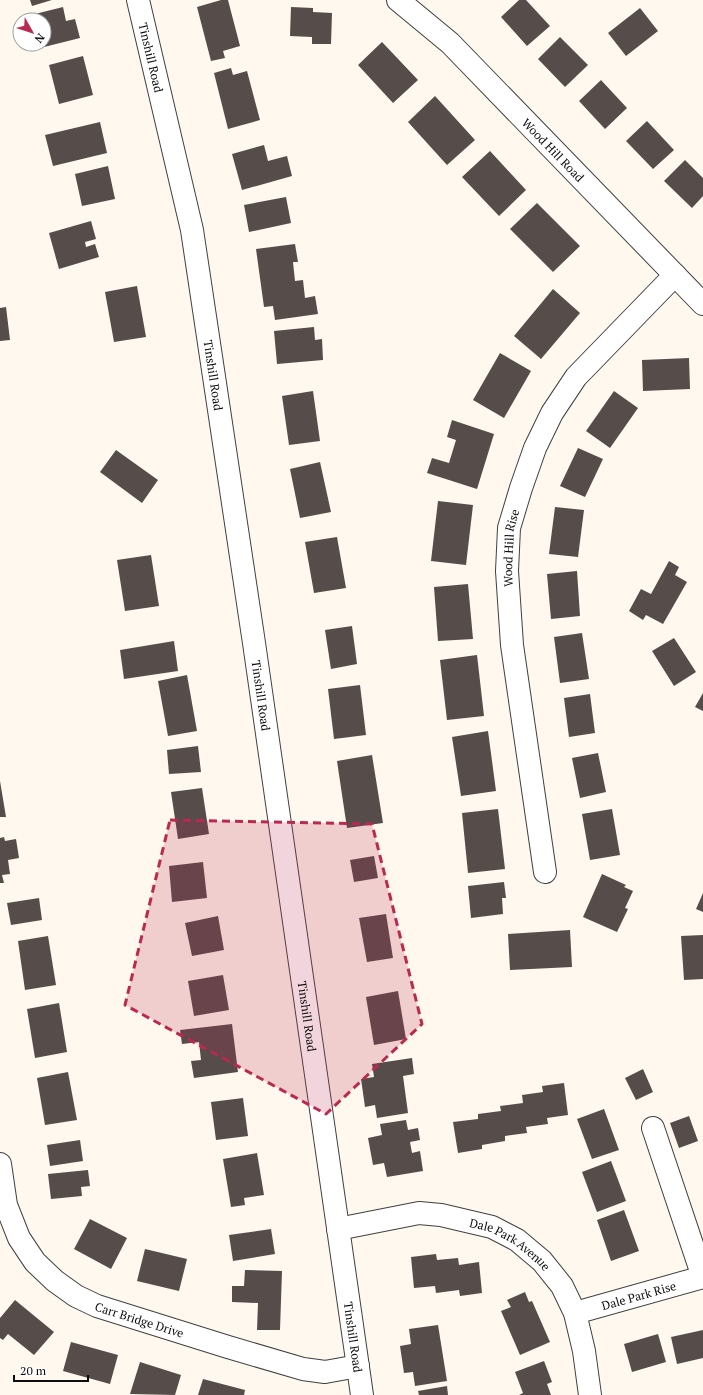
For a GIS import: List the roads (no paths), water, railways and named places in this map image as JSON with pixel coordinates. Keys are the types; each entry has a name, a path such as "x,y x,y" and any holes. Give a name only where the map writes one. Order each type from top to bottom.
{"street":[{"name":"Tinshill Road","path":"138,0 192,230 254,643 362,1395"},
{"name":"Wood Hill Road","path":"398,0 450,43 703,304"},
{"name":"Wood Hill Rise","path":"545,872 512,645 506,571 509,528 535,448 552,413 576,377 675,275"},
{"path":"653,1128 703,1277"},
{"name":"Carr Bridge Drive","path":"0,1164 6,1205 19,1238 35,1262 55,1281 76,1296 97,1306 303,1369 325,1372 358,1366"},
{"name":"Dale Park Avenue","path":"338,1228 419,1213 441,1215 492,1227 516,1240 542,1261 562,1286 575,1313 584,1351 590,1395"},
{"name":"Dale Park Rise","path":"575,1313 703,1277"}]}
